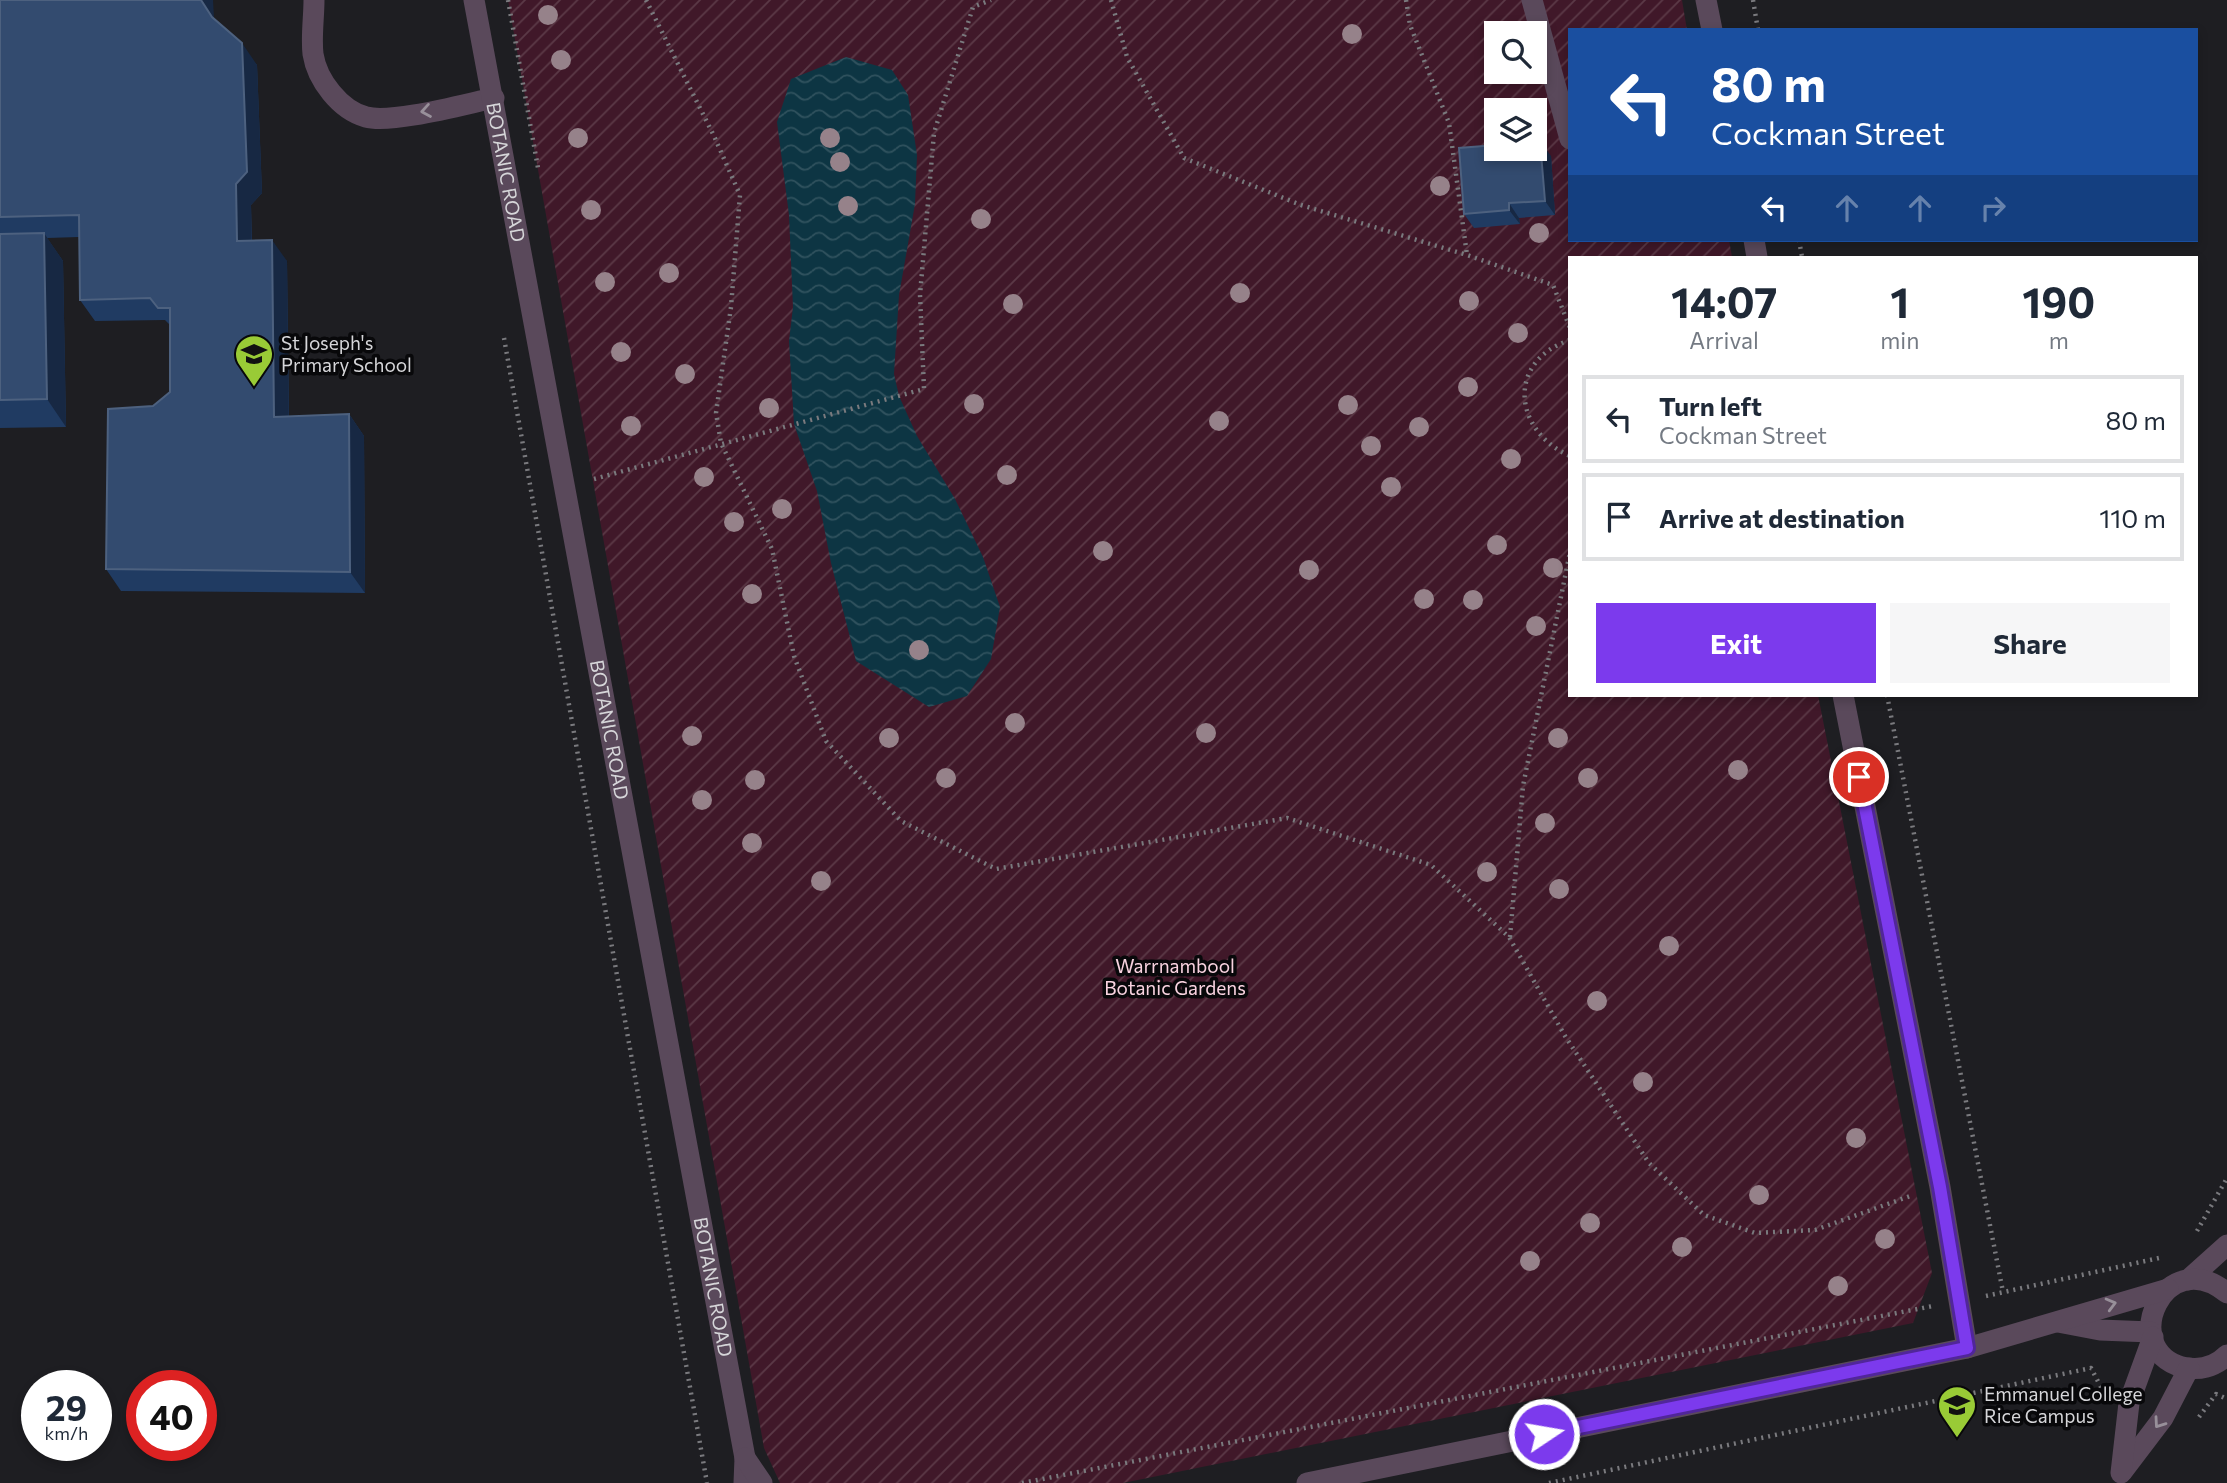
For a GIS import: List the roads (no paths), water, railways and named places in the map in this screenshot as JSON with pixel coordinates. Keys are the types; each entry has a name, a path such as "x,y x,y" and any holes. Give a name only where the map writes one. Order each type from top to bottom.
{"street":[{"path":"314,0 313,55 322,82 340,101 365,117 386,118 494,98"},
{"name":"BOTANIC ROAD","path":"474,0 745,1458 744,1483"},
{"path":"1532,0 1568,132"},
{"path":"1706,0 1712,28"},
{"path":"1843,697 1967,1348"},
{"path":"1307,1483 1967,1348 2168,1289 2188,1280 2227,1245"},
{"path":"2188,1280 2215,1284 2227,1293"},
{"path":"2118,1478 2129,1403 2152,1334 2154,1308 2168,1289"},
{"path":"2056,1322 2100,1330 2152,1334"},
{"path":"2152,1334 2166,1358 2189,1368 2222,1364"},
{"path":"2118,1478 2163,1418 2189,1368"},
{"name":"BOTANIC ROAD","path":"745,1458 762,1483"}],"water":[{"path":"846,57 892,70 908,95 917,155 915,204 899,295 894,374 899,396 917,436 955,499 983,557 1000,607 991,659 967,696 929,707 856,661 831,563 817,491 794,424 789,341 793,307 789,215 777,122 791,79"}],"place":[{"name":"St Joseph's Primary School","path":"254,388"},
{"name":"Emmanuel College Rice Campus","path":"1957,1439"}],"park label":[{"name":"Warrnambool Botanic Gardens","path":"1175,977"}]}
